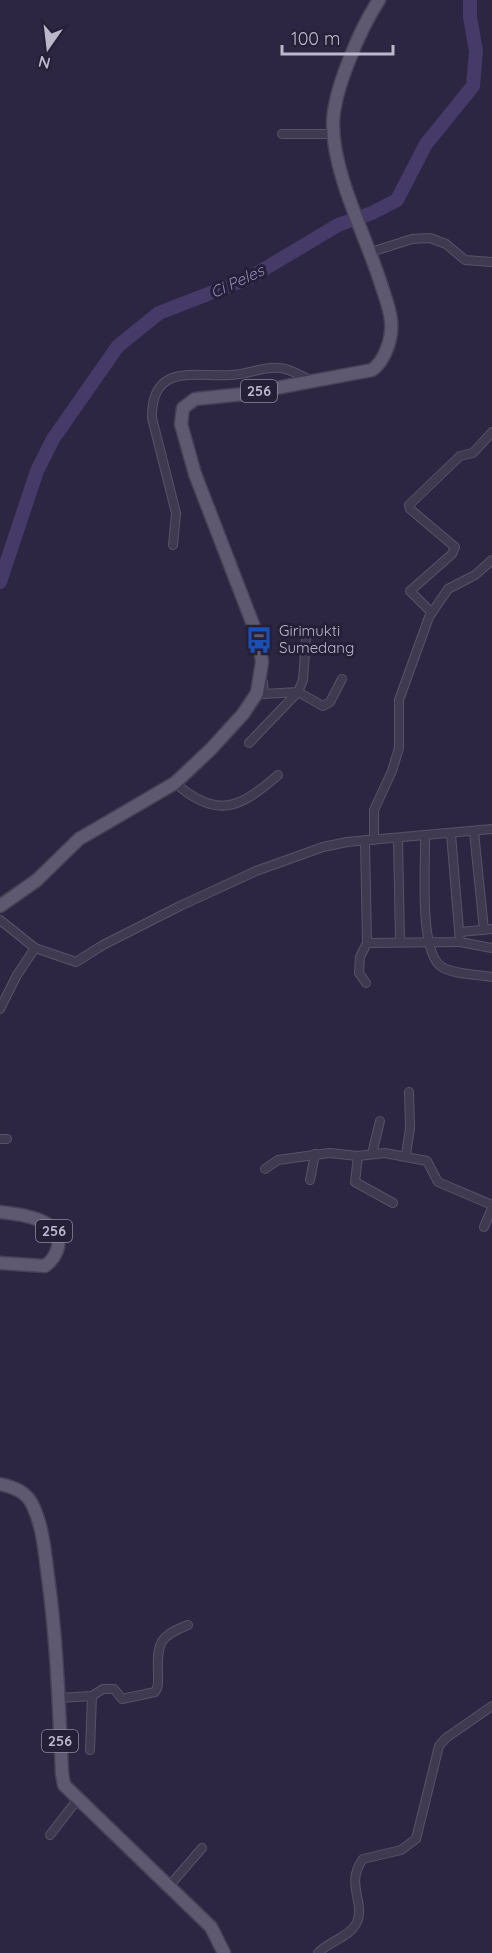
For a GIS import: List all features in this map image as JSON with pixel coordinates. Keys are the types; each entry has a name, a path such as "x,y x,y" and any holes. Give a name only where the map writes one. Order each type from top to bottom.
{"main road":[{"name":"256","path":"0,906 37,880 79,838 175,783 243,714 255,697 261,677 262,658 259,640 195,474 184,437 181,416 185,405 195,399 251,393 372,370 383,357 391,333 391,319 372,252 354,207 334,134 336,107 346,74 364,24 379,0"},
{"name":"256","path":"0,1212 44,1222 55,1232 58,1242 55,1256 45,1266 0,1263"},
{"name":"256","path":"0,1484 22,1492 33,1505 43,1541 56,1638 62,1780 77,1800 170,1885 215,1931 224,1953"}],"street":[{"path":"282,134 334,134"},
{"path":"372,252 412,239 430,238 446,244 465,260 492,262"},
{"path":"173,545 176,513 152,418 153,403 162,385 181,374 233,375 278,368 312,381"},
{"path":"431,612 410,591 452,554 455,547 410,509 409,505 460,456 473,453 492,432"},
{"path":"374,840 375,810 399,748 399,700 431,612 448,589 475,575 492,560"},
{"path":"249,743 298,692 303,680 306,638"},
{"path":"261,677 264,694 298,692 320,705 327,705 342,679"},
{"path":"175,783 199,801 225,807 246,800 278,775"},
{"path":"0,920 36,948 70,962 78,962 103,945 256,871 323,847 365,840 399,839 492,829"},
{"path":"460,932 488,930 474,832"},
{"path":"451,834 460,942"},
{"path":"425,836 427,941 434,959 440,965 492,977"},
{"path":"399,839 400,942"},
{"path":"365,840 367,943 359,962 360,978 366,983"},
{"path":"367,943 460,942 492,948"},
{"path":"0,1009 17,975 36,948"},
{"path":"406,1155 410,1128 409,1092"},
{"path":"372,1154 380,1121"},
{"path":"310,1180 315,1154"},
{"path":"265,1169 278,1160 315,1154 406,1155 427,1161 435,1179 446,1187 492,1206 484,1227"},
{"path":"358,1156 355,1182 393,1203"},
{"path":"59,1698 92,1696 107,1689 114,1689 122,1699 157,1691 157,1647 168,1633 188,1625"},
{"path":"90,1750 92,1696"},
{"path":"318,1953 352,1930 357,1922 359,1911 354,1885 357,1869 363,1859 401,1850 416,1839 435,1755 441,1742 492,1706"},
{"path":"50,1835 77,1800"},
{"path":"170,1885 202,1848"}],"waterway":[{"name":"Ci Peles","path":"0,582 37,471 53,439 118,346 159,313 249,278 338,225 372,213 397,200 426,144 473,86 476,51 470,17 470,0"}],"place":[{"name":"Girimukti Sumedang","path":"259,640"}]}
